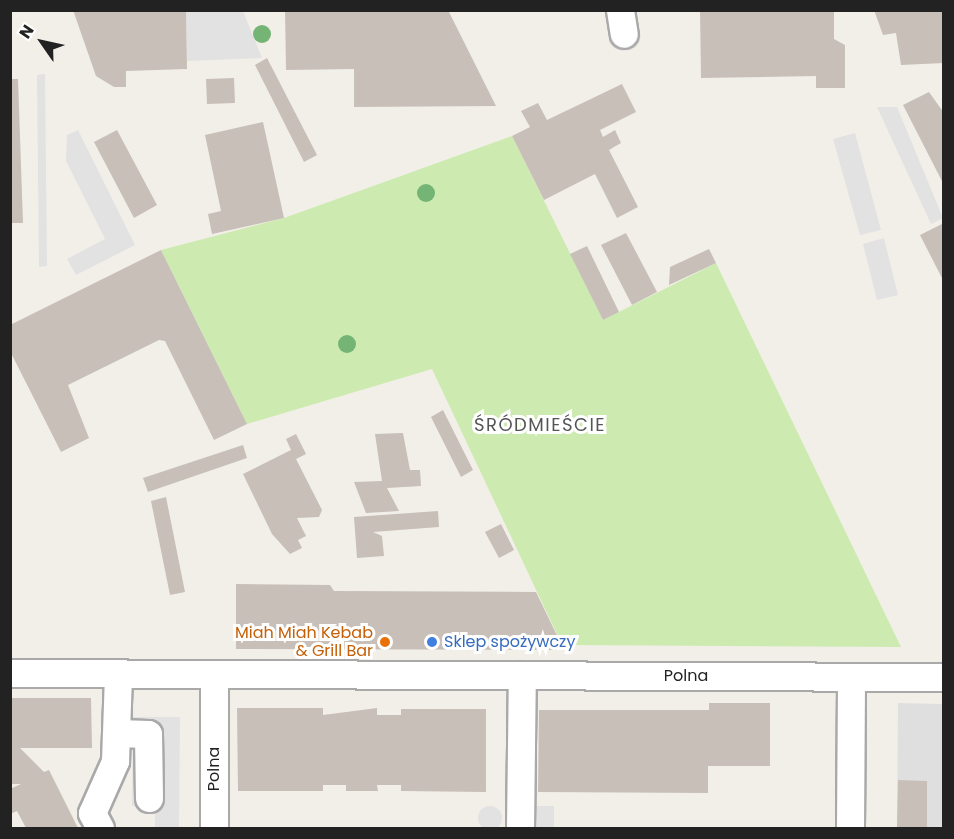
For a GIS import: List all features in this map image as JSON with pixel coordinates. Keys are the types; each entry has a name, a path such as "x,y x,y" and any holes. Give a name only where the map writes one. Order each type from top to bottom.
{"street":[{"name":"Polna","path":"10,673 944,677"},
{"path":"100,828 92,813 115,761 118,673"},
{"name":"Polna","path":"214,674 214,828"},
{"path":"520,828 522,675"},
{"path":"850,828 851,677"},
{"path":"117,733 148,734 149,798"}],"shaded area":[{"path":"186,11 243,11 262,58 187,61"},
{"path":"45,74 47,266 39,267 37,75"},
{"path":"877,107 897,107 943,218 931,224"},
{"path":"78,130 135,245 76,275 67,259 105,239 66,161 67,135"},
{"path":"855,133 881,230 860,235 833,139"},
{"path":"884,238 898,295 877,300 863,244"},
{"path":"898,703 943,704 943,828 897,828"},
{"path":"133,717 180,717 179,828 155,828 155,807 132,806"},
{"path":"490,806 495,807 501,813 501,823 495,829 490,830 485,829 479,823 478,818 479,813 485,807"},
{"path":"534,806 554,806 554,828 533,828"}],"green space":[{"path":"512,136 603,320 716,263 901,647 562,645 432,369 247,424 161,250 284,218"}],"building":[{"path":"73,10 186,10 187,69 126,71 126,87 114,87 96,76"},
{"path":"285,10 448,10 496,106 354,107 354,69 286,70"},
{"path":"700,10 834,10 834,39 845,45 845,88 816,88 816,76 701,78"},
{"path":"874,10 944,10 944,63 901,65 896,33 883,35"},
{"path":"267,58 317,155 304,162 255,65"},
{"path":"234,78 235,103 207,104 206,79"},
{"path":"10,79 18,79 23,223 10,223"},
{"path":"622,84 636,112 600,130 603,137 615,130 621,143 609,150 638,207 617,218 595,174 544,200 512,136 530,127 521,111 538,103 547,120"},
{"path":"929,92 944,113 944,185 903,105"},
{"path":"263,122 284,218 212,234 208,214 221,211 205,135"},
{"path":"117,130 157,205 134,218 94,142"},
{"path":"944,223 944,282 920,235"},
{"path":"626,233 657,292 632,305 601,245"},
{"path":"587,246 619,312 603,320 570,254"},
{"path":"709,249 716,263 669,285 670,267"},
{"path":"161,250 247,424 214,440 165,341 159,340 68,385 89,438 61,452 10,351 10,325"},
{"path":"443,410 473,470 461,477 431,417"},
{"path":"403,433 410,470 420,470 421,486 387,488 399,511 366,513 354,482 382,481 375,434"},
{"path":"296,434 306,454 296,459 322,510 319,517 297,518 306,536 298,540 302,548 290,554 272,534 243,474 291,450 286,439"},
{"path":"243,445 247,458 148,492 143,478"},
{"path":"166,497 185,592 170,595 151,501"},
{"path":"438,511 439,527 373,532 382,536 384,556 357,558 354,517"},
{"path":"501,524 514,550 499,558 485,532"},
{"path":"236,584 330,585 334,591 536,592 564,650 236,649"},
{"path":"10,698 91,698 92,748 20,748 44,772 49,770 78,828 26,828 17,811 10,814 10,789 21,784 10,784"},
{"path":"709,703 770,703 770,766 708,766 708,793 538,792 539,710 709,710"},
{"path":"237,708 323,708 323,715 377,708 377,715 401,715 401,709 486,709 486,792 401,791 401,785 377,785 378,791 346,791 346,785 323,785 323,791 238,791"},
{"path":"898,780 927,781 927,828 897,828"}],"place":[{"name":"Miah Miah Kebab & Grill Bar","path":"385,642"},
{"name":"Sklep spożywczy","path":"432,642"}],"district":[{"name":"ŚRÓDMIEŚCIE","path":"540,425"}]}
